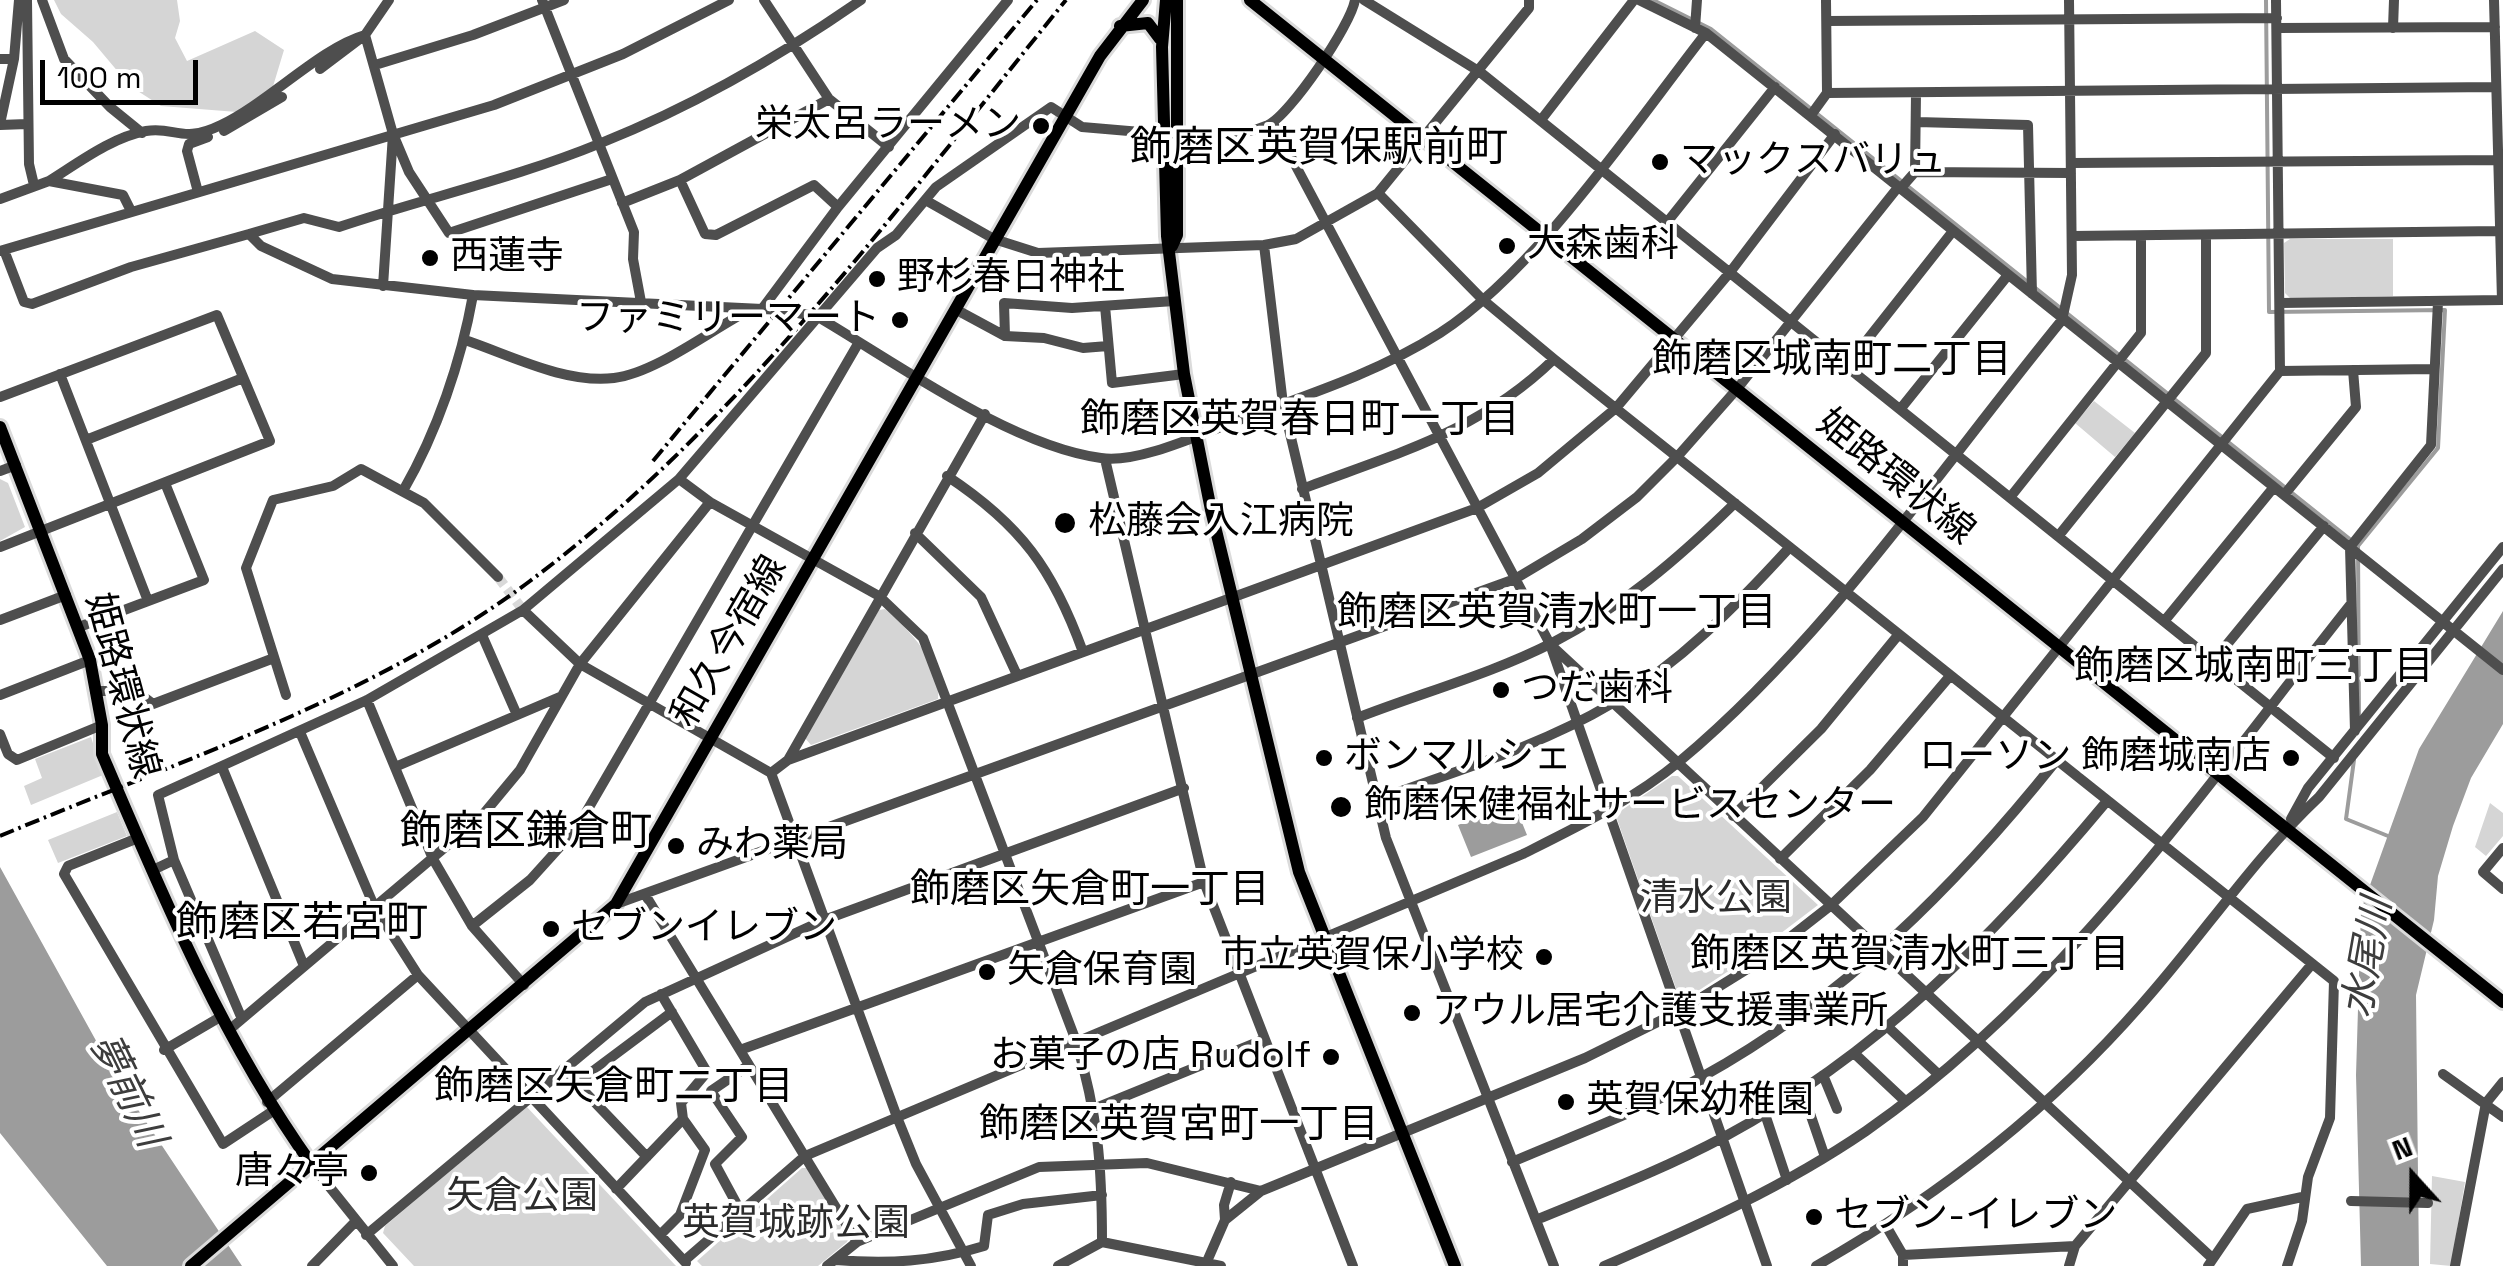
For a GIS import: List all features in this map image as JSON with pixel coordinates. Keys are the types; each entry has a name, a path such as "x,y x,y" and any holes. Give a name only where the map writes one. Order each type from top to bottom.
{"main road":[{"name":"和久今宿線","path":"191,1266 616,904 994,239 1119,26 1143,0"},
{"path":"1166,0 1162,46 1170,136"},
{"path":"1177,0 1170,136 1174,301 1195,436 1299,872 1455,1266"},
{"name":"姫路環状線","path":"1250,0 2214,775 2360,885 2503,1002"},
{"path":"1119,26 1148,23 1157,30 1162,46"},
{"name":"姫路環状線","path":"0,427 90,660 102,724 102,754 228,1030 270,1107 312,1165"}],"street":[{"path":"18,0 34,186"},
{"path":"27,0 0,124 28,124"},
{"path":"42,0 64,59 110,108 142,133"},
{"path":"198,192 187,151 189,144 269,108 365,34 390,0"},
{"path":"375,65 564,0"},
{"path":"729,0 675,31 494,105 2,251 24,302 32,304 131,267 304,218 339,227 599,144 710,94 792,48 861,0"},
{"path":"764,0 829,99 888,147"},
{"path":"242,1019 174,860 158,795 367,700 522,610 680,479 877,248 896,236 936,187 1051,108 1082,127 1110,132 1238,135 1273,123 1346,28 1355,0"},
{"path":"1364,0 1480,72 1956,450 2334,758"},
{"path":"927,201 994,239 1038,254 1264,245 1296,238 1378,193 1480,72 1529,8 1530,0"},
{"path":"1541,120 1636,0 1700,30 2503,670"},
{"path":"248,234 260,246 332,280 473,295 757,308 818,317 1042,444 1105,459 1195,436 1283,404 1396,356 1441,332 1482,300 1544,236 1600,167 1700,30 1697,0"},
{"path":"1810,115 1827,93 1826,0"},
{"path":"300,732 374,906 418,975 687,1264 805,1156 1523,854 1608,810 1677,764 1771,679 2062,320 2072,275 2069,0"},
{"path":"1205,1263 1226,1220 1261,1191 1488,1099 1678,1012 1756,963 1830,906 1923,817 2280,371 2276,0"},
{"path":"2394,0 2394,28"},
{"path":"2280,304 2502,300 2494,0"},
{"path":"465,340 568,374 612,378 644,369 757,308 1006,1"},
{"path":"544,4 634,232 632,259 640,302"},
{"path":"1826,21 2070,18 2394,28 2494,27"},
{"path":"0,199 49,181 96,152 142,133 183,137 205,132 272,97 348,40 365,34"},
{"path":"365,34 393,134 448,232 612,179"},
{"path":"0,59 14,59"},
{"path":"1827,93 2496,87"},
{"path":"1668,221 1776,88"},
{"path":"616,904 796,842 1514,578 1582,540 1637,497 1737,390 1790,317 1915,172 1916,94"},
{"path":"622,203 680,180 829,99"},
{"path":"1916,122 2028,125 2032,294"},
{"path":"1273,123 1550,644 1767,1266"},
{"path":"383,286 393,134"},
{"path":"771,774 788,760 1477,508 1538,473 1616,408 1731,271 1835,134"},
{"path":"1915,172 2029,174 2071,168 2278,160 2501,160"},
{"path":"680,180 705,234 716,235 814,185 838,207"},
{"path":"49,181 123,196 131,211"},
{"path":"1378,193 1482,300 2334,981 2330,1118 2302,1197 2302,1221 2287,1266"},
{"path":"1848,364 1954,230"},
{"path":"2072,236 2500,231"},
{"path":"2060,534 2206,353 2206,235"},
{"path":"2012,496 2141,333 2140,236"},
{"path":"1264,245 1283,404 1376,800 1408,902 1554,1266"},
{"path":"1902,407 2008,275"},
{"path":"403,490 420,462 465,340 473,295"},
{"path":"1005,336 1004,303 1105,306 1174,301"},
{"path":"2355,731 2350,547 2430,445 2438,302"},
{"path":"1105,306 1112,383 1184,374"},
{"path":"956,309 1005,336 1044,338 1083,348 1108,346"},
{"path":"0,397 218,315 270,441 0,547"},
{"path":"472,926 530,880 576,828 651,706 750,524 859,342"},
{"path":"1302,489 1440,437 1489,414 1554,359"},
{"path":"2280,371 2434,369"},
{"path":"2166,619 2356,408 2353,370"},
{"path":"60,374 148,601"},
{"path":"86,440 243,378"},
{"path":"788,760 985,414"},
{"path":"1105,459 1204,882 1236,973 1353,1266"},
{"path":"0,471 16,465"},
{"path":"286,695 246,568 272,500 332,486 361,469 424,503 498,578"},
{"path":"947,476 994,506 1030,544 1063,598 1083,652"},
{"path":"680,479 710,502 879,596 923,638 1008,855 1076,1041 1096,1108 1102,1162 1102,1242"},
{"path":"79,627 204,580 165,483"},
{"path":"228,1030 481,817 520,770 580,664 710,502"},
{"path":"1357,718 1550,644 1628,598 1686,552 1735,504"},
{"path":"2215,659 2324,526"},
{"path":"914,533 982,597 1016,676"},
{"path":"2286,828 2308,788 2503,547"},
{"path":"1376,800 1578,722 1612,703 1682,655 1736,606 1789,548"},
{"path":"1816,1266 1885,1224 1982,1156 2044,1103 2141,1006 2286,828 2318,797 2503,568"},
{"path":"0,620 66,595"},
{"path":"1604,1266 1620,1263 1745,1203 1825,1157 1905,1101 1978,1042 2077,944 2350,605"},
{"path":"522,610 580,664 771,774 897,1116 938,1206 971,1266"},
{"path":"1733,816 1821,729 1899,634"},
{"path":"482,635 516,715"},
{"path":"1550,644 2129,1182 2210,1262 2247,1208 2302,1197"},
{"path":"95,691 136,690 153,704 274,658"},
{"path":"0,695 90,660"},
{"path":"1780,860 1870,770 1950,676"},
{"path":"395,767 562,696"},
{"path":"367,700 432,858 472,926 524,985"},
{"path":"0,734 8,754 16,760 102,724"},
{"path":"1512,1162 1701,1078 1794,1019 1881,952 1936,899 2056,762"},
{"path":"222,767 304,966"},
{"path":"366,1236 528,1096 661,994 824,920 1184,788"},
{"path":"1536,1220 1722,1138 1855,1054 1926,996 2022,902 2106,801"},
{"path":"138,838 68,866 64,874 164,1050 223,1144 418,975"},
{"path":"2503,848 2483,872 2503,889"},
{"path":"154,869 174,860"},
{"path":"740,1050 1204,882"},
{"path":"646,896 857,1242"},
{"path":"2069,1266 2075,1246 2312,964"},
{"path":"660,1235 680,1215 705,1150 683,1119 681,1103 707,1072 661,994"},
{"path":"577,1084 672,1012"},
{"path":"164,1050 222,1016"},
{"path":"1890,1028 1938,1074"},
{"path":"1096,1108 1263,1040"},
{"path":"1855,1054 1905,1101"},
{"path":"741,1212 714,1164 742,1137 711,1091 749,1065"},
{"path":"562,1069 647,1156"},
{"path":"2443,1074 2503,1117"},
{"path":"1824,1075 1838,1108"},
{"path":"2455,1266 2486,1103 2503,1082"},
{"path":"1802,1090 1825,1157"},
{"path":"1765,1114 1786,1180"},
{"path":"616,1189 683,1119"},
{"path":"831,1263 857,1242 1038,1167 1147,1163 1261,1191"},
{"path":"312,1165 393,1266"},
{"path":"1226,1220 1224,1205 1230,1182"},
{"path":"831,1263 944,1259 984,1246 988,1215 1023,1204 1102,1195"},
{"path":"2351,1202 2428,1203"},
{"path":"312,1266 356,1221"},
{"path":"1885,1224 1903,1260 2075,1246"},
{"path":"1058,1266 1102,1242 1221,1266"}],"green space":[{"path":"54,0 177,0 180,21 175,38 187,61 255,31 284,50 271,93 237,112 161,106 130,86 93,42 61,14"},
{"path":"2290,239 2393,239 2393,296 2291,299 2285,293 2284,243"},
{"path":"2094,401 2135,433 2115,457 2075,423"},
{"path":"0,479 8,483 25,527 0,541"},
{"path":"885,609 914,637 930,661 938,699 811,745 805,738 879,610"},
{"path":"91,737 103,775 31,805 24,786 42,778 35,759"},
{"name":"清水公園","path":"1672,776 1678,776 1818,905 1684,1000 1679,997 1617,819 1619,812"},
{"path":"2490,803 2503,813 2503,836 2486,856 2475,847"},
{"path":"117,812 127,836 58,863 48,840"},
{"name":"矢倉公園","path":"526,1106 676,1266 414,1266 383,1233 385,1226"},
{"name":"英賀城跡公園","path":"802,1168 807,1168 849,1237 847,1242 818,1266 702,1266 697,1261"},
{"path":"2432,1176 2465,1182 2451,1266 2430,1264"}],"water":[{"name":"水尾川","path":"2503,611 2503,724 2471,778 2453,826 2438,876 2434,920 2416,995 2419,1266 2361,1266 2356,1075 2361,910 2419,749"},
{"path":"1514,803 1527,835 1471,857 1458,825"},
{"path":"0,867 115,1075 242,1266 107,1266 0,1133"}],"waterway":[{"path":"1653,0 1711,29 2351,540"},
{"path":"2266,0 2269,312 2445,310 2438,448 2358,546 2359,721"},
{"path":"2354,760 2346,819 2388,836"}],"tunnel":[{"path":"498,577 523,610"}],"railway":[{"path":"653,461 1037,0"},
{"path":"0,836 341,693 406,660 530,581 606,520 748,382 880,231 1066,0"}],"place":[{"name":"栄太呂ラーメン","path":"1041,126"},
{"name":"マックスバリュ","path":"1660,162"},
{"name":"大森歯科","path":"1507,246"},
{"name":"西蓮寺","path":"430,258"},
{"name":"野杉春日神社","path":"877,279"},
{"name":"ファミリーマート","path":"900,320"},
{"name":"松藤会入江病院","path":"1065,523"},
{"name":"つだ歯科","path":"1501,690"},
{"name":"ボンマルシェ","path":"1324,758"},
{"name":"ローソン 飾磨城南店","path":"2291,758"},
{"name":"飾磨保健福祉サービスセンター","path":"1341,807"},
{"name":"みわ薬局","path":"676,846"},
{"name":"セブンイレブン","path":"551,929"},
{"name":"市立英賀保小学校","path":"1544,957"},
{"name":"矢倉保育園","path":"987,972"},
{"name":"アウル居宅介護支援事業所","path":"1412,1013"},
{"name":"お菓子の店 Rudolf","path":"1331,1057"},
{"name":"英賀保幼稚園","path":"1566,1102"},
{"name":"唐々亭","path":"369,1173"},
{"name":"セブン-イレブン","path":"1814,1217"}],"district":[{"name":"飾磨区英賀保駅前町","path":"1319,150"},
{"name":"飾磨区城南町二丁目","path":"1832,361"},
{"name":"飾磨区英賀春日町一丁目","path":"1300,421"},
{"name":"飾磨区英賀清水町一丁目","path":"1557,614"},
{"name":"飾磨区城南町三丁目","path":"2254,668"},
{"name":"飾磨区鎌倉町","path":"526,834"},
{"name":"飾磨区矢倉町一丁目","path":"1090,891"},
{"name":"飾磨区若宮町","path":"302,925"},
{"name":"飾磨区英賀清水町三丁目","path":"1910,956"},
{"name":"飾磨区矢倉町二丁目","path":"614,1088"},
{"name":"飾磨区英賀宮町一丁目","path":"1179,1126"}],"water label":[{"name":"夢前川","path":"126,1091"}]}
